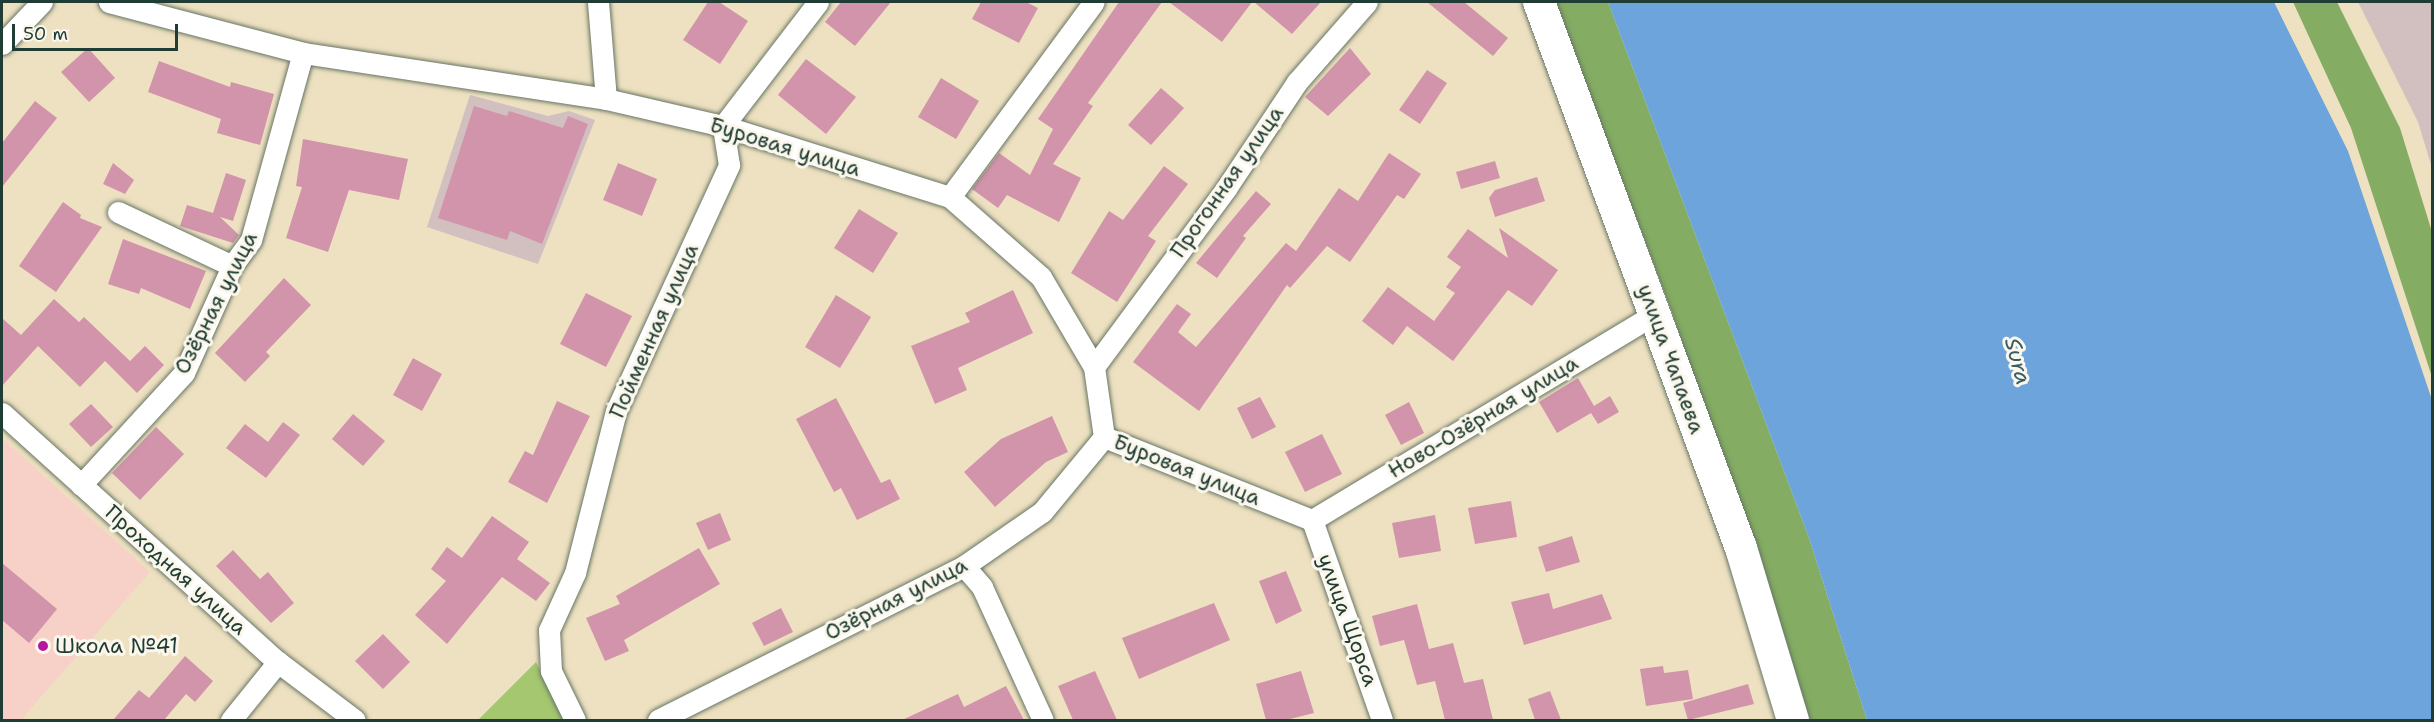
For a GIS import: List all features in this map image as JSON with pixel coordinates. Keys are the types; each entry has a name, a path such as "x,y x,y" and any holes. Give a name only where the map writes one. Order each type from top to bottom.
{"street":[{"path":"2,45 42,2"},
{"name":"Буровая улица","path":"109,2 303,53 606,99 723,126 950,197 1041,278 1094,367 1104,437 1312,520"},
{"path":"598,2 606,99"},
{"path":"723,126 818,2"},
{"path":"950,197 1094,2"},
{"name":"Прогонная улица","path":"1094,367 1227,188 1297,82 1367,2"},
{"name":"улица Чапаева","path":"1539,2 1741,548 1793,720"},
{"name":"Озёрная улица","path":"81,485 184,373 232,266 251,240 303,53"},
{"name":"Пойменная улица","path":"575,720 551,671 549,630 575,573 616,411 729,165 723,126"},
{"path":"118,212 232,266"},
{"name":"Ново-Озёрная улица","path":"1312,520 1655,314"},
{"name":"Проходная улица","path":"2,413 278,662 355,720"},
{"name":"Озёрная улица","path":"658,720 964,566 1042,512 1104,437"},
{"name":"улица Щорса","path":"1312,520 1382,720"},
{"path":"964,566 982,587 1043,720"},
{"path":"231,720 278,662"}],"shaded area":[{"path":"2358,2 2432,2 2432,168 2418,122"},
{"path":"470,95 548,116 569,111 595,120 538,264 427,227"},
{"name":"Школа №41","path":"2,438 150,572 21,720 2,720"}],"green space":[{"path":"1554,2 1608,2 1809,538 1867,720 1808,720 1672,312"},
{"path":"2293,2 2337,2 2400,128 2432,232 2432,377 2351,128"},
{"path":"536,662 564,720 478,720"}],"water":[{"name":"Sura","path":"1608,2 2274,2 2348,151 2432,400 2432,720 1867,720 1809,538"}],"building":[{"path":"708,2 719,2 748,21 720,64 683,40"},
{"path":"841,2 891,2 855,46 825,22"},
{"path":"981,2 1026,2 1038,8 1019,43 972,19"},
{"path":"1119,2 1162,2 1088,103 1093,106 1053,164 1081,178 1059,222 1007,195 998,208 972,189 999,153 1030,175 1053,129 1038,119"},
{"path":"1169,2 1252,2 1222,42"},
{"path":"1254,2 1321,2 1292,34"},
{"path":"1427,2 1464,2 1508,38 1493,56"},
{"path":"88,48 115,78 89,102 61,72"},
{"path":"1350,48 1371,74 1328,116 1305,97"},
{"path":"806,59 856,97 826,134 778,95"},
{"path":"159,61 230,87 231,82 274,94 260,145 217,133 221,119 148,92"},
{"path":"1427,70 1447,83 1420,124 1399,110"},
{"path":"941,78 979,101 956,139 918,117"},
{"path":"1161,88 1184,108 1151,145 1128,125"},
{"path":"35,101 57,118 2,187 2,143"},
{"path":"474,106 507,116 509,111 563,128 568,116 588,124 542,244 510,231 507,240 438,218"},
{"path":"303,139 408,159 399,200 349,190 328,252 286,238 302,187 296,186"},
{"path":"1389,153 1421,174 1404,199 1397,195 1350,262 1327,246 1290,288 1287,285 1199,411 1133,362 1177,304 1191,314 1178,332 1196,347 1286,243 1296,251 1339,188 1358,201"},
{"path":"1495,161 1500,178 1461,189 1456,172"},
{"path":"113,163 134,180 125,194 103,184"},
{"path":"618,163 657,179 642,216 603,200"},
{"path":"1164,166 1188,184 1148,236 1156,241 1117,302 1071,273 1109,211 1123,220"},
{"path":"226,173 246,180 233,221 220,217 239,235 233,243 180,226 187,205 213,213"},
{"path":"1537,177 1545,201 1495,217 1489,198 1495,190"},
{"path":"1256,191 1271,204 1243,236 1246,238 1217,278 1196,263"},
{"path":"63,202 81,215 80,218 102,227 56,292 19,266"},
{"path":"859,209 898,233 873,273 834,248"},
{"path":"1499,228 1558,270 1532,306 1508,290 1453,361 1407,326 1393,345 1362,321 1388,287 1434,321 1455,293 1446,287 1461,267 1447,257 1468,229 1508,258"},
{"path":"123,239 206,271 190,309 141,288 139,294 108,284"},
{"path":"284,278 311,305 266,352 270,356 245,382 215,353"},
{"path":"1013,290 1033,333 958,368 967,390 935,404 911,346 970,322 965,313"},
{"path":"586,293 632,316 606,367 560,344"},
{"path":"836,295 871,317 840,368 805,347"},
{"path":"54,299 79,322 84,317 130,361 145,346 164,365 137,393 105,361 80,387 38,346 2,386 2,318 21,335"},
{"path":"413,358 442,374 422,411 393,395"},
{"path":"1578,378 1594,406 1610,396 1619,412 1598,424 1591,413 1557,433 1539,402"},
{"path":"1260,397 1276,427 1252,439 1237,408"},
{"path":"836,398 881,483 890,479 900,499 857,520 841,488 834,492 796,419"},
{"path":"557,401 590,416 547,503 508,482 525,451 533,455"},
{"path":"1409,402 1424,433 1401,445 1385,415"},
{"path":"91,404 113,427 91,447 69,424"},
{"path":"353,414 385,441 363,466 332,439"},
{"path":"1052,416 1068,452 1046,462 995,507 964,472 1001,439"},
{"path":"283,422 300,435 266,478 226,448 245,424 268,442"},
{"path":"156,427 184,454 140,500 112,473"},
{"path":"1322,434 1342,474 1305,492 1285,452"},
{"path":"1511,501 1517,537 1475,544 1468,508"},
{"path":"720,513 731,540 708,550 696,523"},
{"path":"1435,515 1441,551 1399,558 1392,523"},
{"path":"492,516 529,542 517,559 550,583 536,601 502,577 447,644 415,615 446,581 431,569 447,547 462,558"},
{"path":"1572,536 1580,562 1546,572 1538,547"},
{"path":"699,548 720,584 624,640 629,651 605,661 586,618 620,604 616,596"},
{"path":"233,550 260,579 268,572 294,603 271,623 216,566"},
{"path":"2,563 57,609 29,643 2,620"},
{"path":"1286,571 1302,611 1276,624 1259,581"},
{"path":"1549,593 1553,609 1602,594 1612,619 1524,645 1511,602"},
{"path":"1214,603 1230,640 1139,679 1122,638"},
{"path":"1417,604 1429,649 1453,643 1464,683 1483,679 1493,720 1445,720 1435,681 1417,685 1404,640 1380,646 1372,616"},
{"path":"781,608 793,632 764,646 752,623"},
{"path":"383,634 410,662 383,689 355,661"},
{"path":"185,656 213,681 195,702 186,694 164,720 113,720 139,690 149,698"},
{"path":"1663,666 1664,673 1688,670 1693,699 1646,706 1640,669"},
{"path":"1095,671 1117,720 1073,720 1058,686"},
{"path":"1301,671 1314,713 1286,720 1266,720 1256,684"},
{"path":"1748,684 1754,704 1688,720 1683,703"},
{"path":"1006,686 1024,720 902,720 958,694 964,707"},
{"path":"1550,691 1561,720 1535,720 1528,699"}],"place":[{"name":"Школа №41","path":"43,646"}]}
